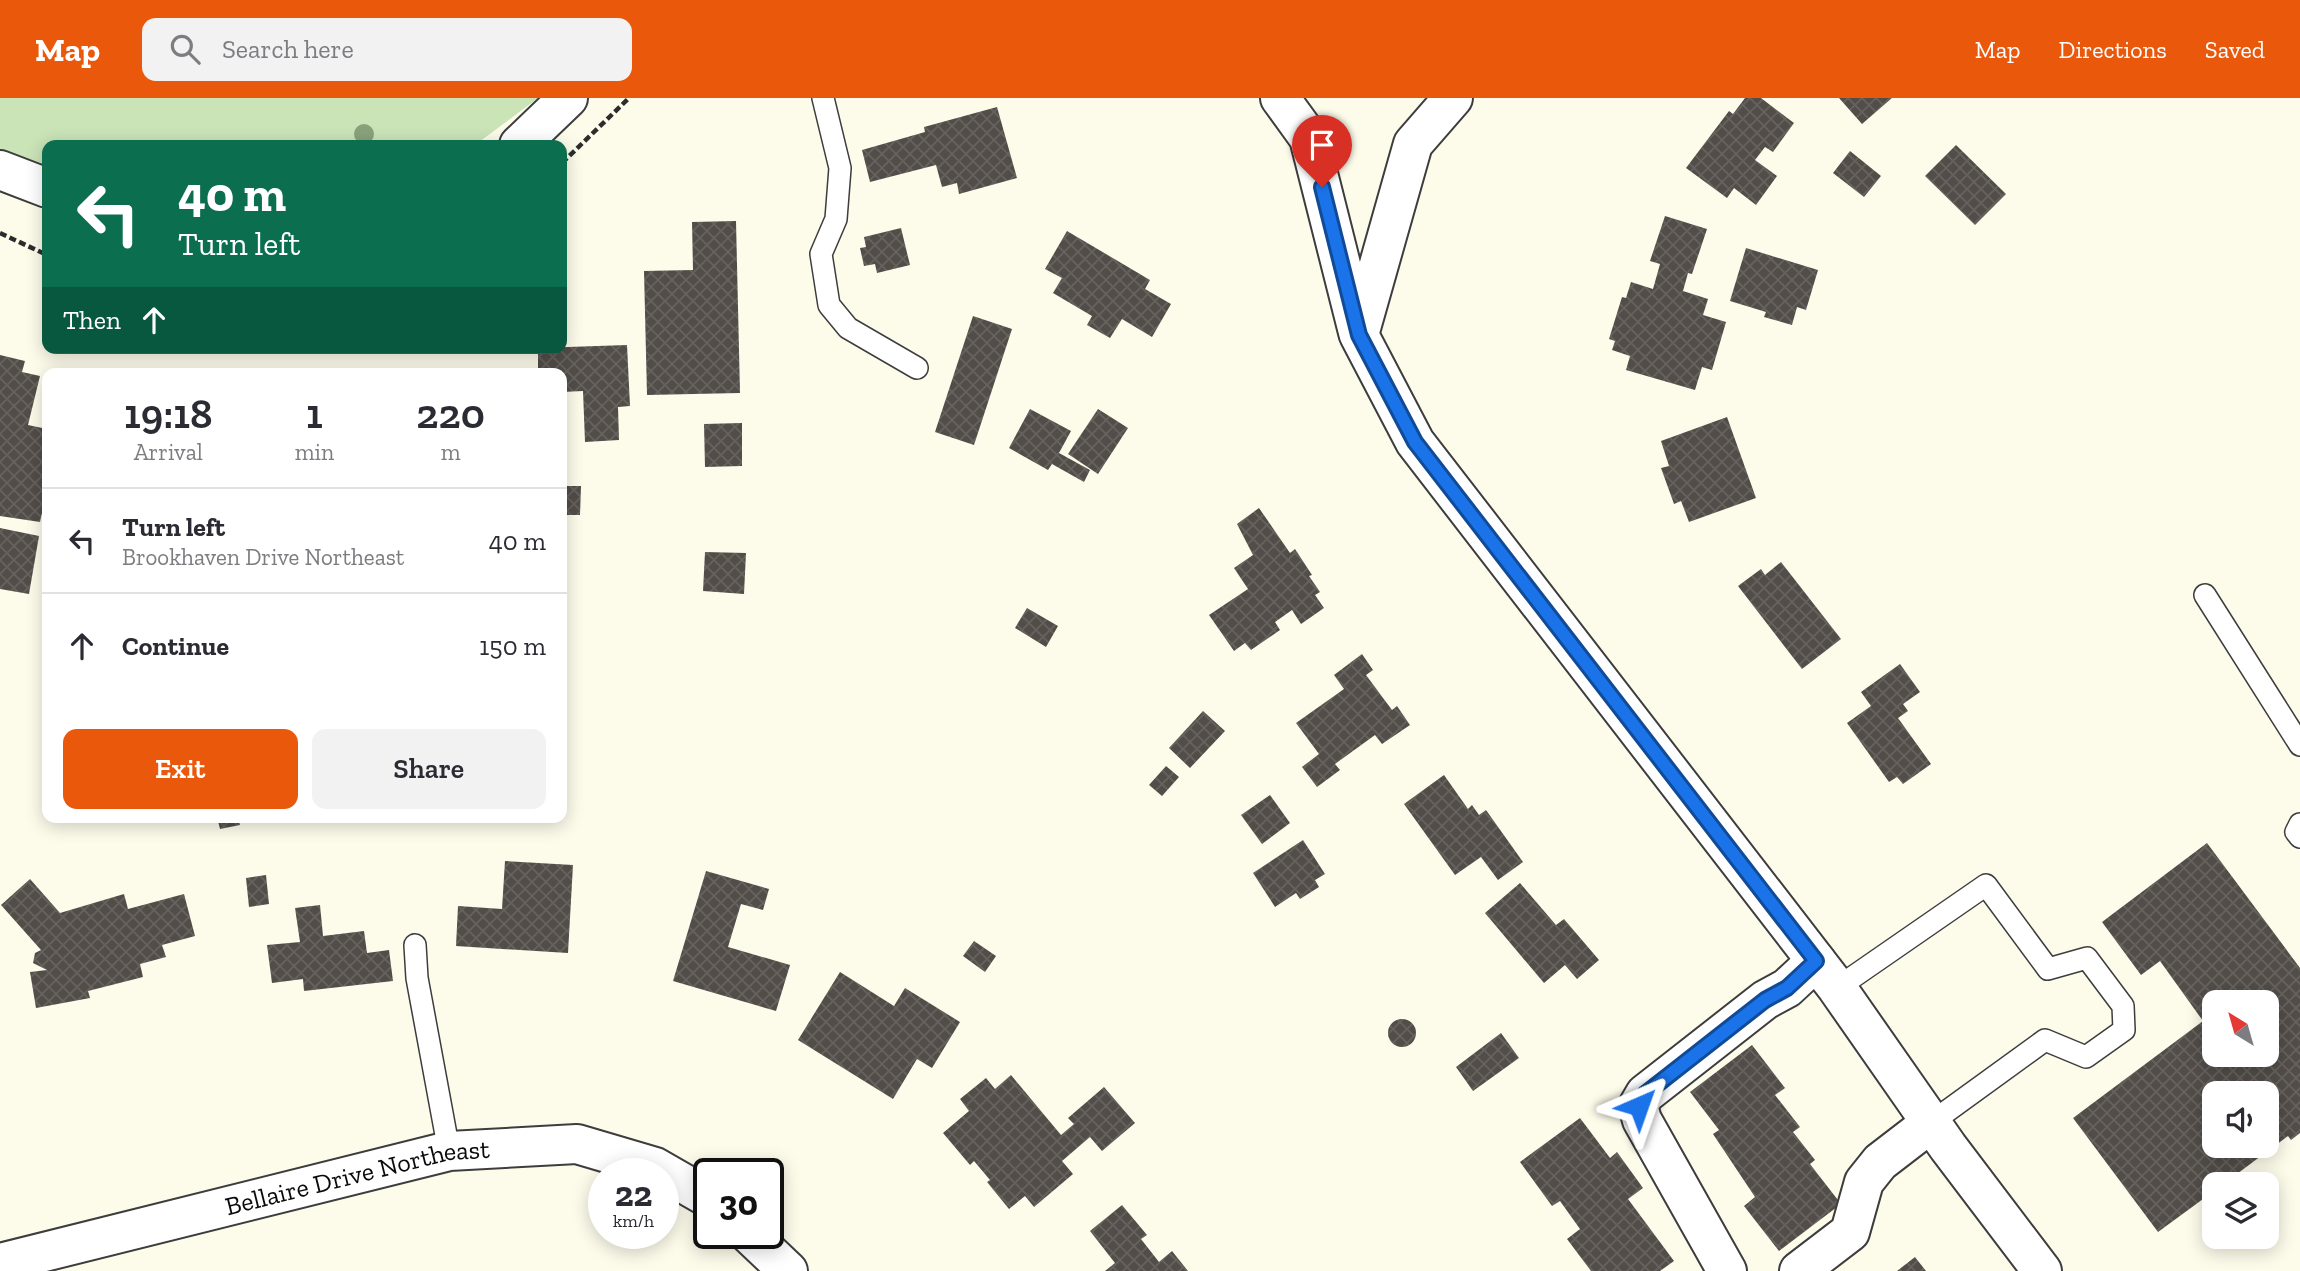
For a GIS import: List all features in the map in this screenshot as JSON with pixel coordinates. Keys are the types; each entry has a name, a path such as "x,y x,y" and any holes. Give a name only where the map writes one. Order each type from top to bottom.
{"street":[{"path":"524,140 568,98"},
{"path":"1280,98 1309,138 1359,335 1415,442 1827,974 2042,1271"},
{"path":"1359,335 1413,144 1453,98"},
{"path":"0,170 42,186"},
{"path":"1727,1271 1642,1119 1639,1106 1645,1094 1765,1000 1787,988 1827,974"},
{"path":"1799,1271 1850,1233 1864,1182 1880,1162 1932,1122"},
{"name":"Bellaire Drive Northeast","path":"0,1263 449,1151 577,1144 655,1167 693,1189"},
{"path":"765,1249 788,1271"}],"lane":[{"path":"823,98 840,167 836,219 821,254 829,304 848,328 918,368"},
{"path":"2205,595 2300,745"},
{"path":"2300,824 2296,832 2300,837"},
{"path":"1827,974 1986,885 2048,969 2087,958 2123,1006 2124,1030 2086,1057 2045,1040 1932,1122"},
{"path":"415,945 417,978 449,1151"}],"path":[{"path":"567,158 629,98"},
{"path":"0,233 42,253"}],"green space":[{"path":"0,98 538,98 482,140 42,140 42,171 0,155"}],"building":[{"path":"1745,98 1761,98 1794,123 1773,152 1765,147 1755,160 1777,176 1756,205 1734,188 1727,198 1686,168 1729,111 1733,114"},
{"path":"1839,98 1892,98 1862,124"},
{"path":"997,107 1017,178 959,194 957,183 942,187 936,165 870,182 862,150 925,132 924,127"},
{"path":"1956,145 2006,194 1975,225 1925,176"},
{"path":"1850,151 1881,176 1864,197 1833,173"},
{"path":"1665,216 1707,229 1692,274 1688,273 1683,291 1708,299 1703,315 1726,322 1712,370 1702,367 1695,390 1626,370 1630,356 1612,350 1615,341 1609,339 1622,297 1626,298 1631,282 1653,289 1660,264 1650,261"},
{"path":"736,221 740,393 647,395 644,271 693,270 692,222"},
{"path":"901,228 910,265 877,273 875,264 864,266 860,248 866,247 864,237"},
{"path":"1067,231 1150,280 1145,289 1171,304 1152,337 1122,319 1110,338 1087,325 1092,316 1053,293 1062,278 1045,269"},
{"path":"1746,248 1818,270 1806,310 1797,307 1792,325 1764,317 1766,312 1730,301"},
{"path":"973,316 1012,329 974,445 935,432"},
{"path":"627,345 630,406 618,407 619,440 585,442 583,391 567,392 567,368 538,368 538,354 567,354 567,347"},
{"path":"0,355 25,361 22,372 40,376 28,425 42,428 42,513 40,522 0,516"},
{"path":"1030,409 1071,431 1059,453 1090,470 1084,482 1052,464 1048,470 1009,448"},
{"path":"1098,409 1128,428 1098,474 1068,454"},
{"path":"1727,417 1756,498 1689,522 1681,501 1674,504 1661,468 1669,466 1661,441"},
{"path":"742,423 742,466 705,467 704,424"},
{"path":"567,486 581,486 580,515 567,515"},
{"path":"1259,508 1290,553 1295,549 1312,575 1309,576 1320,592 1315,595 1324,608 1301,624 1292,610 1275,622 1280,630 1251,650 1245,643 1234,651 1209,615 1248,589 1234,568 1253,555 1237,524"},
{"path":"0,528 39,536 29,594 0,589"},
{"path":"705,552 746,553 744,594 703,591"},
{"path":"1781,562 1841,639 1802,669 1738,586 1761,569 1765,575"},
{"path":"1027,608 1058,626 1046,647 1015,628"},
{"path":"1362,654 1373,670 1366,675 1392,710 1397,706 1410,725 1382,744 1375,735 1335,764 1340,770 1317,787 1302,767 1319,754 1296,723 1344,689 1334,675"},
{"path":"1900,664 1920,692 1903,704 1908,711 1898,718 1931,764 1903,784 1897,777 1889,782 1847,723 1871,706 1861,692"},
{"path":"1203,711 1225,731 1190,768 1169,748"},
{"path":"1166,766 1179,777 1162,796 1149,785"},
{"path":"1444,775 1468,809 1472,805 1479,815 1486,810 1523,862 1498,880 1481,857 1455,875 1404,804"},
{"path":"1270,795 1290,823 1262,844 1241,815"},
{"path":"218,823 240,823 240,825 220,829"},
{"path":"1303,840 1325,874 1315,880 1319,887 1300,899 1296,893 1275,907 1253,873"},
{"path":"2207,843 2300,968 2300,1133 2291,1140 2288,1136 2279,1143 2279,1081 2202,1081 2202,1158 2258,1158 2240,1172 2202,1172 2202,1200 2158,1232 2073,1118 2202,1022 2202,1068 2278,1068 2279,990 2202,990 2202,1020 2160,961 2141,975 2102,922"},
{"path":"505,861 573,865 568,953 456,946 458,906 502,909"},
{"path":"706,871 769,889 763,910 741,904 728,947 790,965 776,1011 673,981"},
{"path":"266,875 269,904 249,907 246,878"},
{"path":"30,879 60,913 124,894 128,909 184,894 195,936 162,945 166,957 140,964 143,977 88,991 90,998 36,1008 30,972 47,970 33,963 35,953 41,950 1,905"},
{"path":"1520,883 1556,925 1564,919 1599,960 1577,979 1565,965 1544,983 1485,913"},
{"path":"320,905 323,936 364,931 367,953 389,950 393,981 304,991 303,979 272,983 267,945 300,942 295,908"},
{"path":"974,941 996,956 985,972 963,956"},
{"path":"840,972 894,1006 905,988 960,1022 932,1068 917,1059 893,1099 798,1040"},
{"path":"1402,1019 1412,1023 1416,1033 1412,1043 1402,1047 1392,1043 1388,1033 1392,1023"},
{"path":"1501,1033 1519,1058 1473,1091 1456,1067"},
{"path":"1752,1045 1785,1088 1775,1095 1800,1127 1793,1132 1815,1160 1810,1164 1841,1204 1779,1251 1744,1206 1755,1197 1713,1134 1719,1130 1690,1092"},
{"path":"1011,1075 1061,1135 1074,1124 1068,1118 1104,1087 1135,1123 1102,1151 1090,1137 1062,1161 1073,1174 1034,1207 1025,1196 1009,1209 974,1161 970,1165 943,1133 969,1111 960,1099 986,1078 995,1089"},
{"path":"1580,1118 1610,1158 1617,1152 1643,1188 1628,1199 1674,1261 1660,1271 1591,1271 1567,1239 1580,1229 1560,1201 1552,1206 1520,1162"},
{"path":"1122,1205 1147,1235 1141,1239 1159,1262 1172,1251 1188,1271 1105,1271 1115,1263 1090,1231"},
{"path":"1915,1257 1926,1271 1897,1271"}],"route":[{"path":"1322,187 1359,335 1415,442 1816,961 1787,988 1765,1000 1645,1094 1639,1106"}]}
